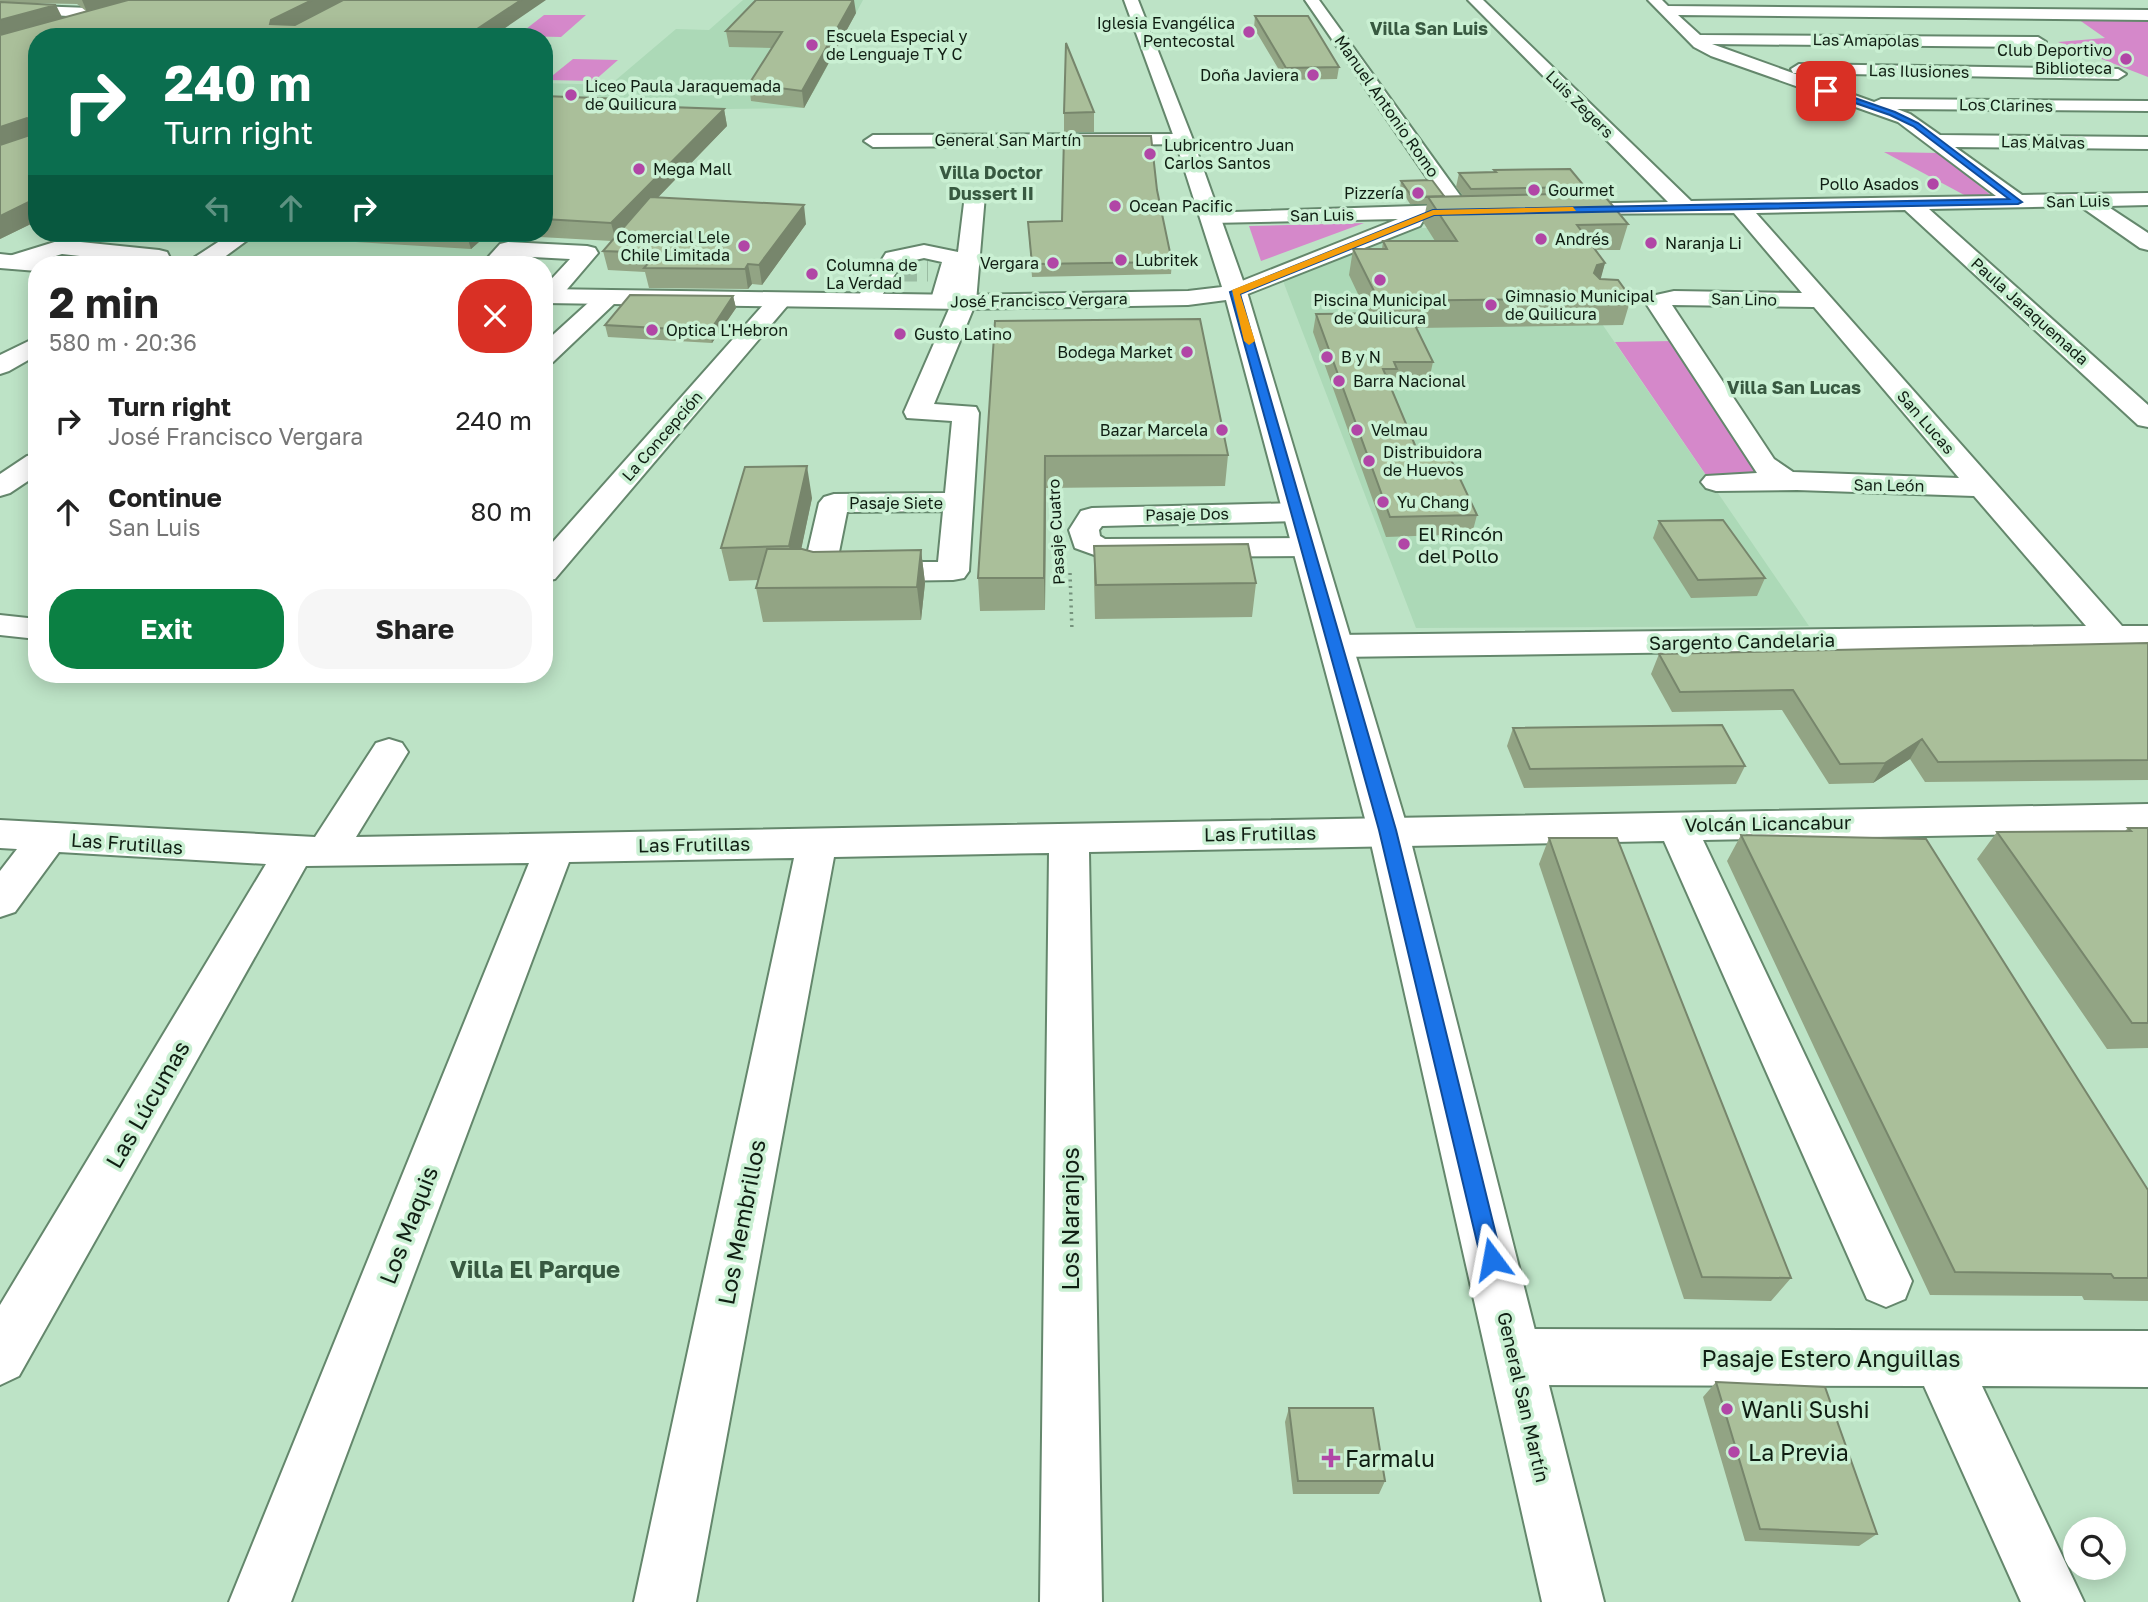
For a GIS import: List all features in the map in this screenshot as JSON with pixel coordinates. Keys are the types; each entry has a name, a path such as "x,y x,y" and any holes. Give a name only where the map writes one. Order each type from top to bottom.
{"street":[{"name":"General San Martín","path":"1131,0 1184,140 1235,292 1388,830 1573,1602"},
{"name":"Manuel Antonio Romo","path":"1312,0 1461,212"},
{"name":"Luis Zegers","path":"1475,0 1686,208"},
{"path":"1895,0 1915,13"},
{"path":"1659,5 1915,13 2148,15"},
{"path":"1659,5 1694,38 1717,53 1904,118 2018,202"},
{"path":"1,9 122,12 65,27"},
{"name":"Las Amapolas","path":"1694,38 2044,44 1967,13"},
{"path":"2073,55 2138,81"},
{"name":"Las Ilusiones","path":"1761,69 2118,74"},
{"name":"Los Clarines","path":"1864,104 2148,106"},
{"name":"General San Martín","path":"873,141 1184,140"},
{"name":"Las Malvas","path":"1937,141 2148,143"},
{"path":"959,502 967,412 917,412 953,301 975,195"},
{"name":"San Luis","path":"1541,210 2148,199"},
{"path":"2084,200 2148,243"},
{"name":"Paula Jaraquemada","path":"1911,204 2148,419"},
{"name":"San Lucas","path":"1740,207 2113,637"},
{"name":"San Luis","path":"1211,217 1501,211"},
{"name":"José Francisco Vergara","path":"553,296 953,301 1188,298 1235,292 1433,212"},
{"path":"212,256 233,242"},
{"path":"38,256 61,247 149,256"},
{"path":"501,256 508,249 587,253 553,290"},
{"path":"868,300 891,271 894,258 919,251 954,259 940,271 953,301"},
{"path":"553,348 607,298"},
{"name":"San Lino","path":"1790,481 1764,465 1659,305 1658,299 1820,300"},
{"name":"La Concepción","path":"553,562 780,300"},
{"path":"6,363 28,350"},
{"path":"6,363 28,362"},
{"path":"0,487 28,468"},
{"name":"San León","path":"1716,482 1790,481 1982,487"},
{"name":"Pasaje Siete","path":"959,502 953,571 819,572 834,503 959,502"},
{"name":"Pasaje Dos","path":"1297,512 1092,517 1084,530 1086,541 1100,548 1308,547"},
{"name":"Sargento Candelaria","path":"1336,646 2148,636"},
{"name":"Las Lúcumas","path":"0,1357 310,852 388,752"},
{"name":"Volcán Licancabur","path":"1388,830 2148,818"},
{"path":"1676,825 1886,1281"},
{"name":"Las Frutillas","path":"0,834 310,852 1388,830"},
{"name":"Los Naranjos","path":"1069,837 1071,1602"},
{"path":"0,901 48,838"},
{"name":"Los Membrillos","path":"665,1602 817,842"},
{"name":"Los Maquis","path":"260,1602 555,847"},
{"name":"Pasaje Estero Anguillas","path":"1515,1357 2148,1359"},
{"path":"1940,1358 2053,1602"}],"path":[{"name":"Pasaje Cuatro","path":"1069,565 1072,631"}],"shaded area":[{"path":"743,0 863,0 814,91 801,108 656,110 553,200 553,83 610,85 676,29 709,30"},
{"path":"544,15 586,15 561,37 553,37 553,28 527,28"},
{"name":"Club Deportivo Biblioteca","path":"2075,17 2148,18 2148,77 2058,42 2105,38"},
{"path":"573,59 618,60 594,81 553,80 553,75"},
{"path":"1884,152 1939,153 1992,196 1968,197"},
{"path":"1364,223 1261,261 1249,226"},
{"path":"1416,228 1444,228 1561,264 1809,626 1416,628 1283,281"},
{"path":"243,242 507,242 490,256 221,256"},
{"path":"1672,341 1763,473 1708,478 1615,342"}],"building":[{"path":"128,0 312,0 271,20 270,24 295,25 343,0 521,0 479,28 28,28 28,118 0,127 0,35"},
{"path":"756,0 853,0 802,91 749,84 782,32 726,31"},
{"path":"0,2 56,5 0,20"},
{"path":"1255,16 1308,16 1339,67 1286,68"},
{"path":"1066,43 1094,112 1064,113"},
{"path":"553,96 620,99 614,105 724,109 611,223 553,220"},
{"path":"28,136 28,202 0,216 0,145"},
{"path":"1064,136 1151,136 1157,190 1172,262 1032,264 1028,222 1062,221"},
{"path":"1570,169 1585,187 1471,189 1459,173 1496,172 1494,170"},
{"path":"1432,180 1444,196 1412,197 1401,181"},
{"path":"1602,193 1628,224 1577,225 1605,263 1597,265 1594,273 1600,279 1618,280 1631,298 1379,301 1353,249 1387,249 1383,241 1457,241 1428,197"},
{"path":"650,197 804,205 759,265 748,264 745,269 644,268 657,253 603,251"},
{"path":"630,295 733,296 710,331 605,325"},
{"path":"1409,313 1433,362 1394,362 1397,369 1383,369 1417,450 1446,449 1477,515 1390,517 1316,314"},
{"path":"1200,319 1228,455 1045,456 1044,578 978,578 995,321"},
{"path":"807,466 789,546 721,548 745,467"},
{"path":"1723,520 1765,578 1698,580 1659,521"},
{"path":"1248,544 1256,583 1096,585 1094,546"},
{"path":"767,549 802,549 813,552 921,550 917,587 756,588"},
{"path":"2148,643 2148,760 1938,762 1922,739 1885,763 1840,764 1793,690 1680,692 1659,654"},
{"path":"1722,725 1745,766 1530,769 1513,728"},
{"path":"2128,828 2148,828 2148,1023 2132,1023 1997,832 2131,831"},
{"path":"1741,835 1926,839 2148,1190 2148,1278 2114,1278 2111,1274 1955,1272"},
{"path":"1549,838 1617,838 1791,1278 1702,1277"},
{"path":"1716,1382 1825,1387 1877,1534 1760,1529"},
{"name":"Farmalu","path":"1289,1408 1373,1408 1385,1481 1298,1481"}],"tunnel":[{"path":"896,271 928,271"}],"slow traffic":[{"path":"1249,341 1235,292 1433,212 1573,210"}],"place":[{"name":"Iglesia Evangélica Pentecostal","path":"1249,32"},
{"name":"Escuela Especial y de Lenguaje T Y C","path":"812,45"},
{"name":"Club Deportivo Biblioteca","path":"2126,59"},
{"name":"Doña Javiera","path":"1313,75"},
{"name":"Liceo Paula Jaraquemada de Quilicura","path":"571,95"},
{"name":"Lubricentro Juan Carlos Santos","path":"1150,154"},
{"name":"Mega Mall","path":"639,169"},
{"name":"Pollo Asados","path":"1933,184"},
{"name":"Gourmet","path":"1534,190"},
{"name":"Pizzería","path":"1418,193"},
{"name":"Ocean Pacific","path":"1115,206"},
{"name":"Andrés","path":"1541,239"},
{"name":"Naranja Li","path":"1651,243"},
{"name":"Comercial Lele Chile Limitada","path":"744,246"},
{"name":"Lubritek","path":"1121,260"},
{"name":"Vergara","path":"1053,263"},
{"name":"Columna de La Verdad","path":"812,274"},
{"name":"Piscina Municipal de Quilicura","path":"1380,280"},
{"name":"Gimnasio Municipal de Quilicura","path":"1491,305"},
{"name":"Optica L'Hebron","path":"652,330"},
{"name":"Gusto Latino","path":"900,334"},
{"name":"Bodega Market","path":"1187,352"},
{"name":"B y N","path":"1327,357"},
{"name":"Barra Nacional","path":"1339,381"},
{"name":"Bazar Marcela","path":"1222,430"},
{"name":"Velmau","path":"1357,430"},
{"name":"Distribuidora de Huevos","path":"1369,461"},
{"name":"Yu Chang","path":"1383,502"},
{"name":"El Rincón del Pollo","path":"1404,544"},
{"name":"Wanli Sushi","path":"1727,1409"},
{"name":"La Previa","path":"1734,1452"},
{"name":"Farmalu","path":"1331,1458"}],"district":[{"name":"Villa San Luis","path":"1429,28"},
{"name":"Villa Doctor Dussert II","path":"991,182"},
{"name":"Villa San Lucas","path":"1794,387"},
{"name":"Villa El Parque","path":"535,1268"}],"route":[{"path":"1492,1259 1388,830 1235,292 1433,212 2018,202 1915,125 1892,113 1826,91"}]}
